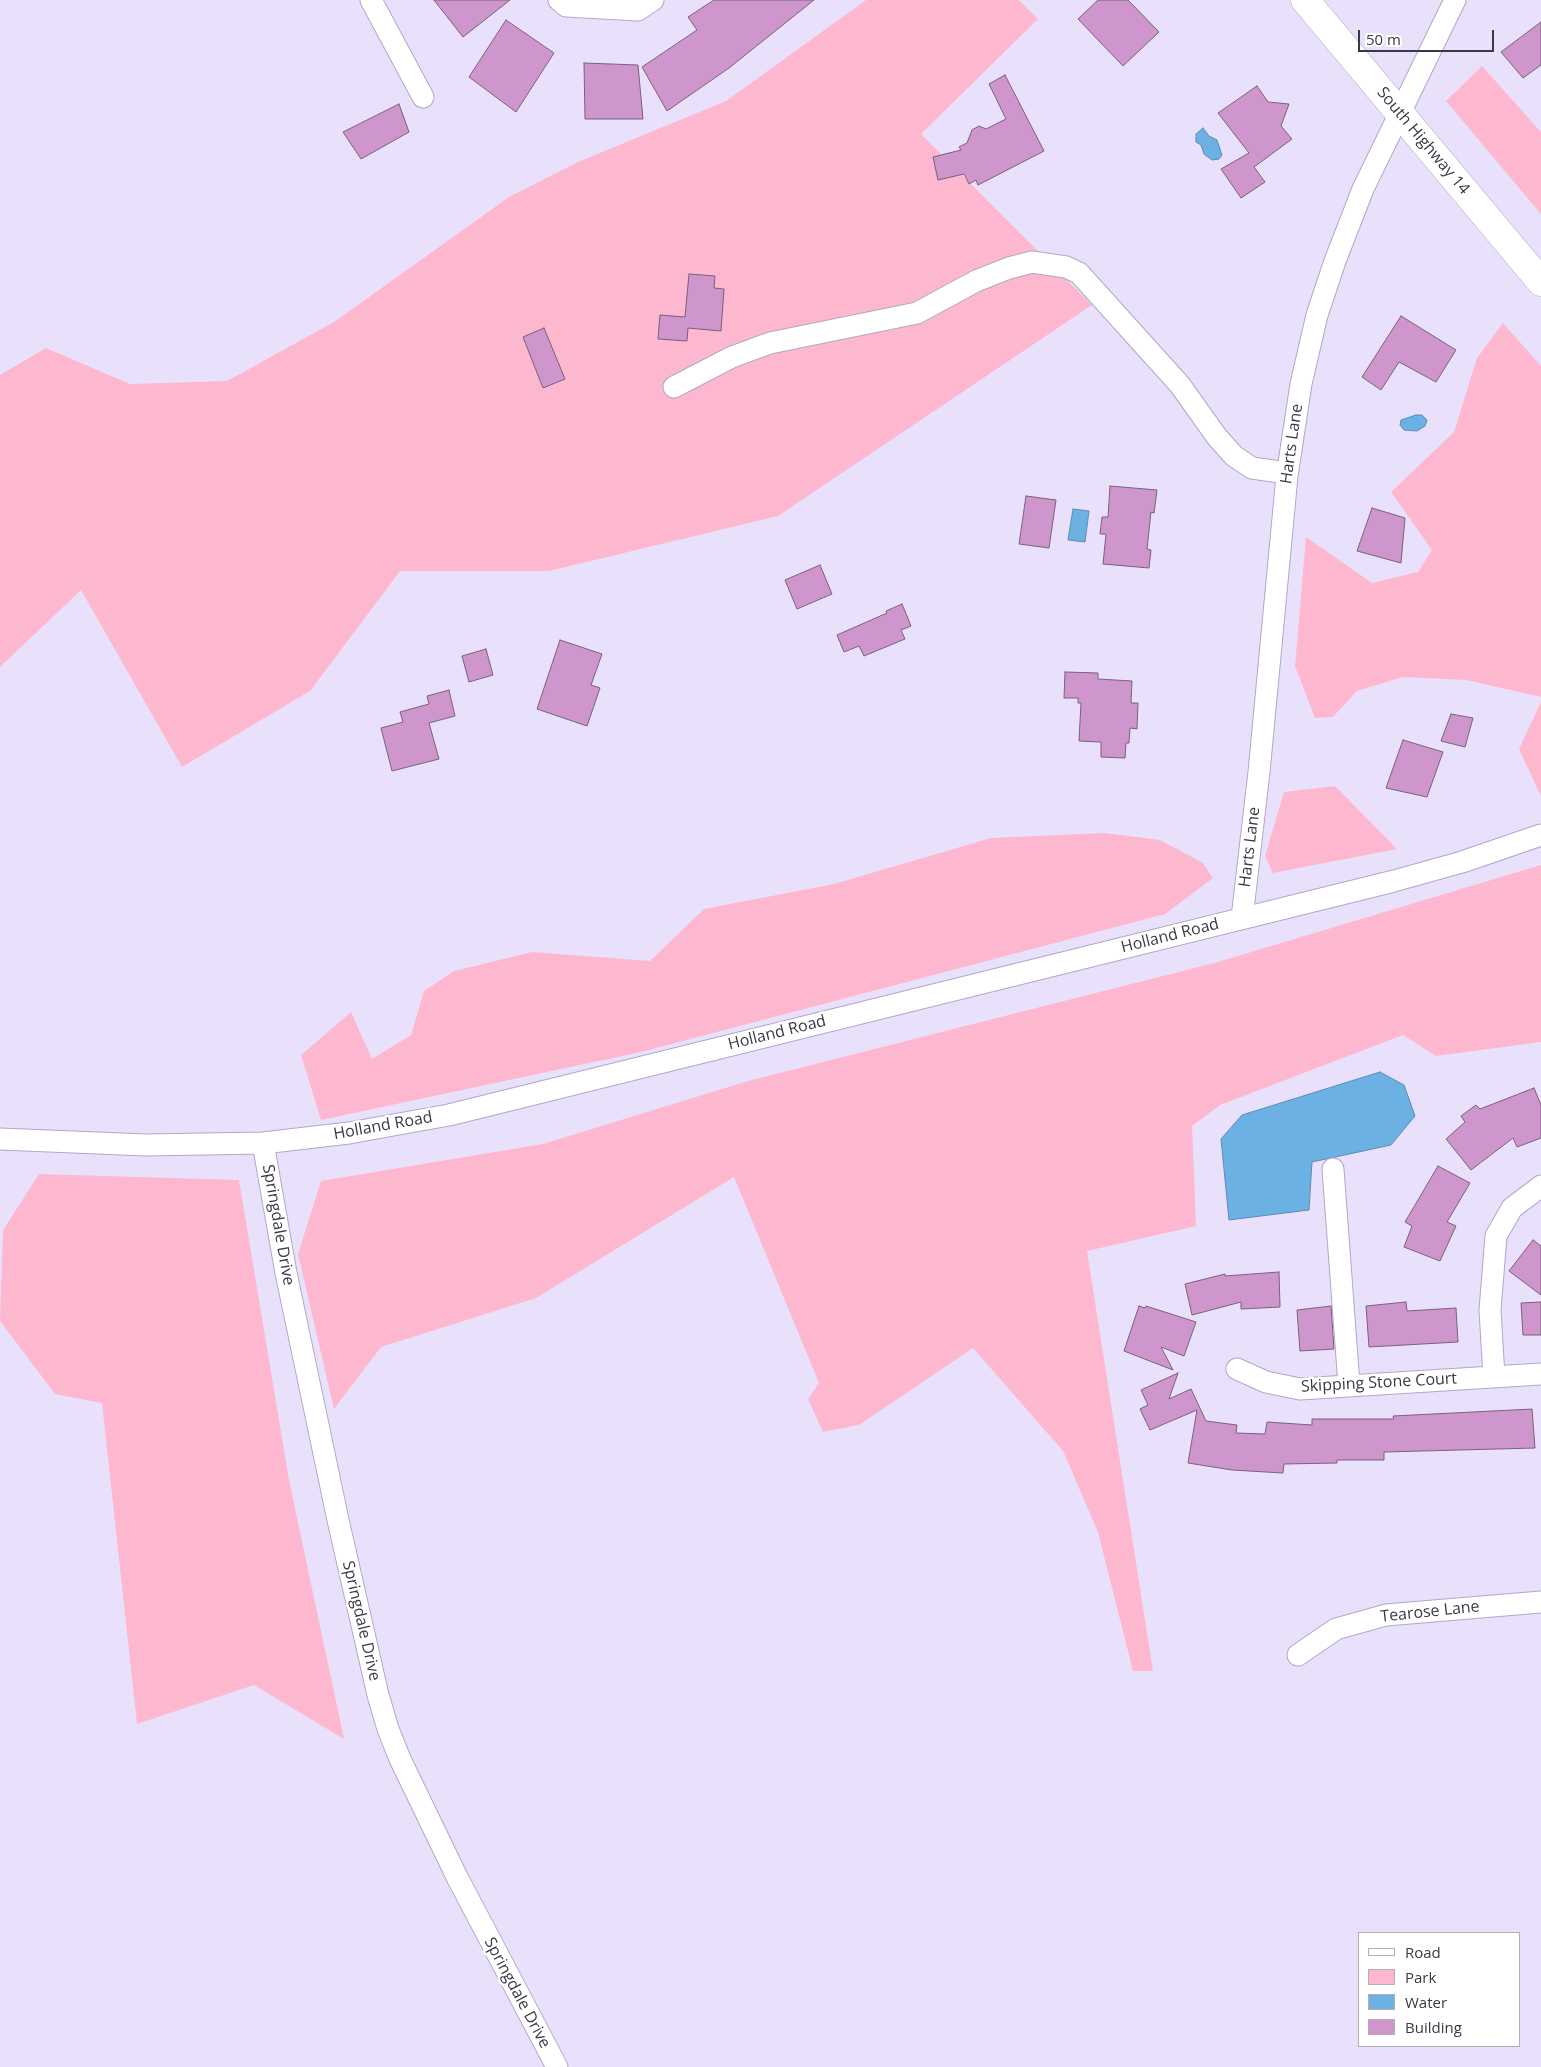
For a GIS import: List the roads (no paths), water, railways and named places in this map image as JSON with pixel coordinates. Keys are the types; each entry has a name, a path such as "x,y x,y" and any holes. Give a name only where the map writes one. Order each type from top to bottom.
{"main road":[{"name":"South Highway 14","path":"1305,0 1541,282"}],"street":[{"path":"371,0 423,97"},
{"path":"559,0 566,6 638,10 653,0"},
{"name":"Harts Lane","path":"1242,918 1259,772 1287,474 1301,384 1320,307 1362,189 1455,0"},
{"path":"674,387 732,358 770,343 917,313 976,281 1009,268 1032,262 1049,264 1073,270 1093,287 1180,385 1217,437 1234,456 1252,468 1287,474"},
{"name":"Holland Road","path":"0,1139 146,1146 263,1142 349,1133 449,1115 1394,881 1462,862 1541,835"},
{"name":"Springdale Drive","path":"263,1142 286,1273 338,1520 378,1695 388,1729 400,1760 457,1877 557,2067"},
{"path":"1333,1168 1350,1385"},
{"path":"1494,1376 1490,1310 1496,1236 1512,1208 1541,1186"},
{"name":"Skipping Stone Court","path":"1237,1368 1266,1382 1300,1389 1541,1374"},
{"name":"Tearose Lane","path":"1298,1655 1336,1629 1386,1615 1541,1602"}],"water":[{"path":"1203,128 1209,136 1217,140 1222,155 1219,159 1212,160 1204,154 1201,145 1196,142 1196,134"},
{"path":"1422,415 1427,420 1425,426 1417,431 1404,430 1400,425 1401,420"},
{"path":"1073,509 1089,511 1085,542 1068,540"},
{"path":"1380,1072 1404,1085 1415,1116 1391,1145 1312,1162 1309,1210 1229,1220 1221,1139 1242,1115"}]}
